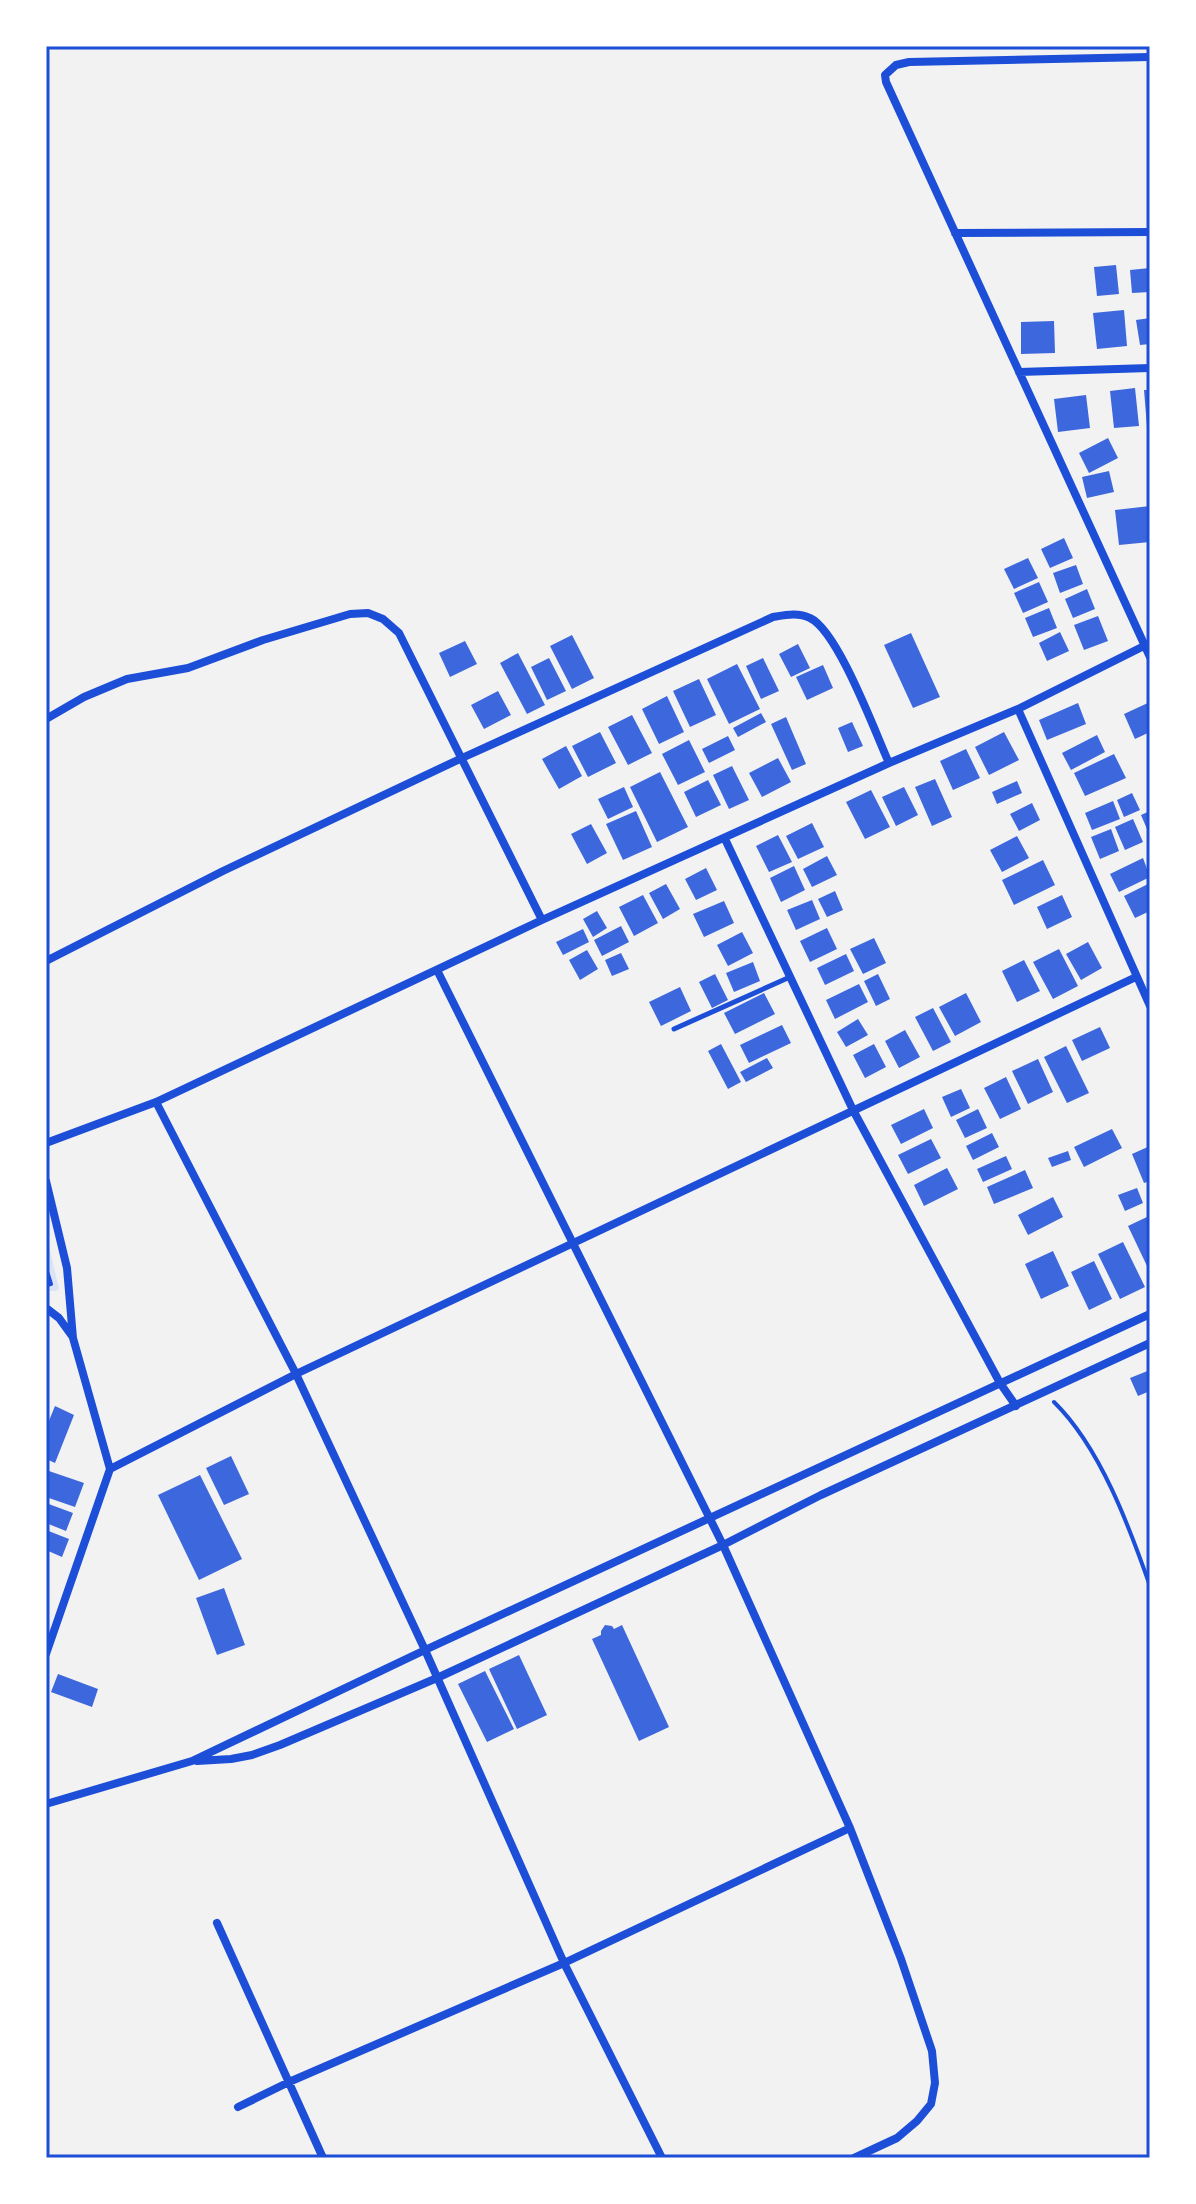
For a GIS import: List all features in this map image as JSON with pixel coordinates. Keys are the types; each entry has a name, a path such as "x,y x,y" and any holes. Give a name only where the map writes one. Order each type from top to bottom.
{"street":[{"path":"1052,46 1052,60"},
{"path":"1150,57 909,62 896,65 885,75 1150,657"},
{"path":"955,233 1150,232"},
{"path":"1019,372 1150,368"},
{"path":"46,719 84,697 127,679 188,668 263,640 350,614 368,613 383,619 399,633 542,920"},
{"path":"46,961 223,871 773,617 790,614 809,617 825,630 839,651 889,763"},
{"path":"46,1143 156,1102 542,920 889,763 1018,709 1144,646"},
{"path":"1018,709 1150,1006"},
{"path":"725,839 853,1110 1000,1383 1016,1406"},
{"path":"437,970 723,1545 850,1828 906,1972 932,2051 935,2083 931,2104 897,2138 854,2158"},
{"path":"110,1469 296,1374 1136,977"},
{"path":"156,1102 296,1374 425,1650 564,1963 662,2158"},
{"path":"46,1181 67,1268 73,1338 110,1469 46,1654"},
{"path":"46,1308 59,1318 73,1338"},
{"path":"46,1804 192,1761 1150,1314"},
{"path":"192,1761 252,1755 437,1678 1150,1343"},
{"path":"238,2107 564,1963 850,1828"},
{"path":"217,1923 323,2158"}],"lane":[{"path":"674,1029 791,977"}],"path":[{"path":"46,1268 51,1284 46,1285"},
{"path":"1044,1393 1067,1416 1106,1477 1150,1586"}],"shaded area":[{"path":"46,1233 59,1289 56,1291 46,1291"}],"building":[{"path":"1116,265 1119,294 1097,296 1094,267"},
{"path":"1150,268 1150,292 1132,293 1130,270"},
{"path":"1124,310 1127,346 1097,349 1093,313"},
{"path":"1150,318 1150,344 1140,345 1136,320"},
{"path":"1054,321 1055,353 1021,354 1021,322"},
{"path":"1135,388 1139,426 1114,428 1110,391"},
{"path":"1144,390 1150,390 1150,427 1147,427"},
{"path":"1086,395 1090,428 1058,432 1054,399"},
{"path":"1108,438 1118,458 1089,473 1079,453"},
{"path":"1109,471 1114,492 1087,498 1082,477"},
{"path":"1150,506 1150,542 1119,545 1115,510"},
{"path":"1064,538 1073,558 1050,568 1041,549"},
{"path":"1028,558 1038,578 1014,589 1004,569"},
{"path":"1076,565 1083,584 1060,593 1053,573"},
{"path":"1039,582 1048,602 1023,613 1014,593"},
{"path":"1087,589 1095,609 1073,618 1065,599"},
{"path":"1049,608 1057,628 1033,637 1025,618"},
{"path":"1098,616 1108,641 1084,650 1074,625"},
{"path":"1060,632 1069,651 1047,661 1039,643"},
{"path":"911,633 940,697 913,708 884,645"},
{"path":"572,635 594,678 572,689 550,646"},
{"path":"465,641 477,664 450,677 439,653"},
{"path":"798,644 810,668 791,677 779,654"},
{"path":"518,653 545,705 527,714 500,663"},
{"path":"549,658 566,691 547,700 531,667"},
{"path":"763,658 779,691 761,699 746,666"},
{"path":"737,664 760,709 729,724 707,679"},
{"path":"823,665 833,688 807,700 796,677"},
{"path":"699,679 716,715 690,727 673,691"},
{"path":"498,691 511,715 484,729 471,705"},
{"path":"667,696 684,732 659,744 642,709"},
{"path":"1150,702 1150,732 1135,739 1124,714"},
{"path":"1078,703 1086,724 1047,740 1039,720"},
{"path":"761,713 766,722 738,737 733,728"},
{"path":"632,715 652,753 628,765 608,727"},
{"path":"786,717 806,764 792,770 771,724"},
{"path":"852,722 863,746 848,752 838,728"},
{"path":"600,732 616,763 588,777 572,746"},
{"path":"1004,732 1019,760 989,775 975,747"},
{"path":"1097,735 1105,752 1071,770 1062,753"},
{"path":"728,736 735,750 709,763 702,749"},
{"path":"689,740 705,772 678,785 662,754"},
{"path":"566,746 582,776 559,789 542,759"},
{"path":"966,749 980,778 953,790 940,761"},
{"path":"1114,754 1126,778 1085,796 1074,773"},
{"path":"778,758 791,782 762,797 749,773"},
{"path":"732,766 749,800 729,809 713,775"},
{"path":"660,772 688,827 657,842 630,787"},
{"path":"935,779 952,817 932,826 915,787"},
{"path":"708,780 721,805 696,817 684,792"},
{"path":"1017,781 1022,793 997,804 992,792"},
{"path":"624,787 633,807 608,819 598,799"},
{"path":"904,787 918,815 896,826 882,797"},
{"path":"871,790 890,827 865,839 846,802"},
{"path":"1132,793 1140,810 1124,817 1117,800"},
{"path":"1113,801 1120,819 1092,830 1085,813"},
{"path":"1032,803 1040,820 1019,831 1010,814"},
{"path":"636,811 652,847 623,860 606,824"},
{"path":"1150,811 1150,836 1141,815"},
{"path":"1133,819 1143,842 1125,850 1115,827"},
{"path":"812,823 824,847 798,859 786,836"},
{"path":"591,824 607,853 587,864 571,834"},
{"path":"1111,829 1119,851 1100,859 1091,837"},
{"path":"778,835 792,862 769,872 756,846"},
{"path":"1017,836 1029,858 1002,872 990,850"},
{"path":"827,856 837,875 812,887 803,869"},
{"path":"1143,858 1150,877 1119,892 1110,874"},
{"path":"1043,860 1055,885 1014,905 1002,880"},
{"path":"794,866 805,890 781,902 770,878"},
{"path":"706,868 717,890 696,900 685,879"},
{"path":"1150,883 1150,911 1135,918 1124,896"},
{"path":"666,884 680,909 663,919 649,893"},
{"path":"835,891 843,910 827,917 818,899"},
{"path":"643,895 658,923 634,936 619,907"},
{"path":"1062,895 1072,917 1047,929 1037,907"},
{"path":"812,900 820,919 796,930 787,910"},
{"path":"724,901 734,923 704,937 693,914"},
{"path":"597,911 607,928 593,937 583,919"},
{"path":"621,926 629,942 602,956 594,940"},
{"path":"827,928 837,949 810,962 800,941"},
{"path":"583,929 589,942 563,955 556,942"},
{"path":"742,932 753,953 728,966 717,945"},
{"path":"874,938 886,963 863,974 850,949"},
{"path":"1088,942 1102,968 1081,980 1066,954"},
{"path":"1059,949 1078,986 1053,999 1033,962"},
{"path":"587,950 598,969 580,980 569,960"},
{"path":"621,953 629,969 612,976 605,960"},
{"path":"846,954 854,971 825,985 817,968"},
{"path":"1024,960 1040,991 1017,1002 1002,971"},
{"path":"753,962 760,981 734,992 726,973"},
{"path":"715,974 728,1000 712,1008 699,982"},
{"path":"878,974 890,999 876,1006 864,981"},
{"path":"859,984 868,1002 835,1019 826,1000"},
{"path":"680,987 691,1011 661,1026 649,1002"},
{"path":"764,993 775,1014 735,1034 724,1013"},
{"path":"966,993 981,1022 955,1036 939,1007"},
{"path":"933,1008 951,1042 933,1051 915,1017"},
{"path":"858,1019 868,1035 846,1047 837,1032"},
{"path":"782,1025 791,1043 749,1063 740,1045"},
{"path":"1100,1027 1110,1048 1082,1061 1072,1040"},
{"path":"905,1030 920,1057 899,1068 885,1041"},
{"path":"721,1044 741,1082 728,1089 708,1051"},
{"path":"874,1044 886,1067 865,1078 853,1055"},
{"path":"1066,1046 1089,1093 1067,1103 1044,1057"},
{"path":"767,1058 773,1068 746,1082 740,1072"},
{"path":"1038,1059 1053,1092 1028,1104 1012,1071"},
{"path":"1006,1077 1021,1109 1000,1119 984,1088"},
{"path":"961,1089 970,1108 951,1117 942,1097"},
{"path":"924,1109 933,1128 901,1144 891,1125"},
{"path":"978,1109 987,1128 965,1138 956,1120"},
{"path":"1112,1129 1122,1148 1084,1167 1074,1147"},
{"path":"992,1133 999,1147 973,1160 966,1146"},
{"path":"931,1139 941,1158 908,1174 898,1155"},
{"path":"1150,1146 1150,1181 1144,1183 1132,1154"},
{"path":"1068,1151 1071,1160 1052,1167 1048,1158"},
{"path":"1006,1156 1012,1169 983,1182 977,1169"},
{"path":"947,1168 958,1189 924,1206 914,1185"},
{"path":"1025,1170 1033,1188 994,1204 987,1187"},
{"path":"1137,1188 1143,1203 1125,1211 1118,1195"},
{"path":"1053,1197 1063,1217 1028,1235 1018,1215"},
{"path":"1149,1216 1150,1264 1147,1266 1128,1226"},
{"path":"1123,1242 1145,1287 1120,1299 1098,1254"},
{"path":"1053,1251 1069,1286 1041,1299 1025,1264"},
{"path":"1094,1261 1112,1299 1089,1310 1071,1272"},
{"path":"1150,1370 1150,1391 1138,1396 1130,1378"},
{"path":"55,1406 74,1415 55,1463 46,1459 46,1428"},
{"path":"231,1456 249,1494 224,1505 206,1468"},
{"path":"46,1470 84,1483 75,1507 46,1497"},
{"path":"200,1475 242,1559 199,1580 158,1495"},
{"path":"46,1503 73,1513 66,1531 46,1523"},
{"path":"46,1530 69,1539 62,1557 46,1550"},
{"path":"224,1588 245,1645 217,1655 196,1598"},
{"path":"605,1625 614,1629 622,1625 669,1727 639,1741 592,1639 601,1635"},
{"path":"519,1655 547,1715 517,1729 489,1669"},
{"path":"485,1671 514,1729 487,1742 458,1684"},
{"path":"58,1674 98,1689 92,1707 51,1692"}]}
